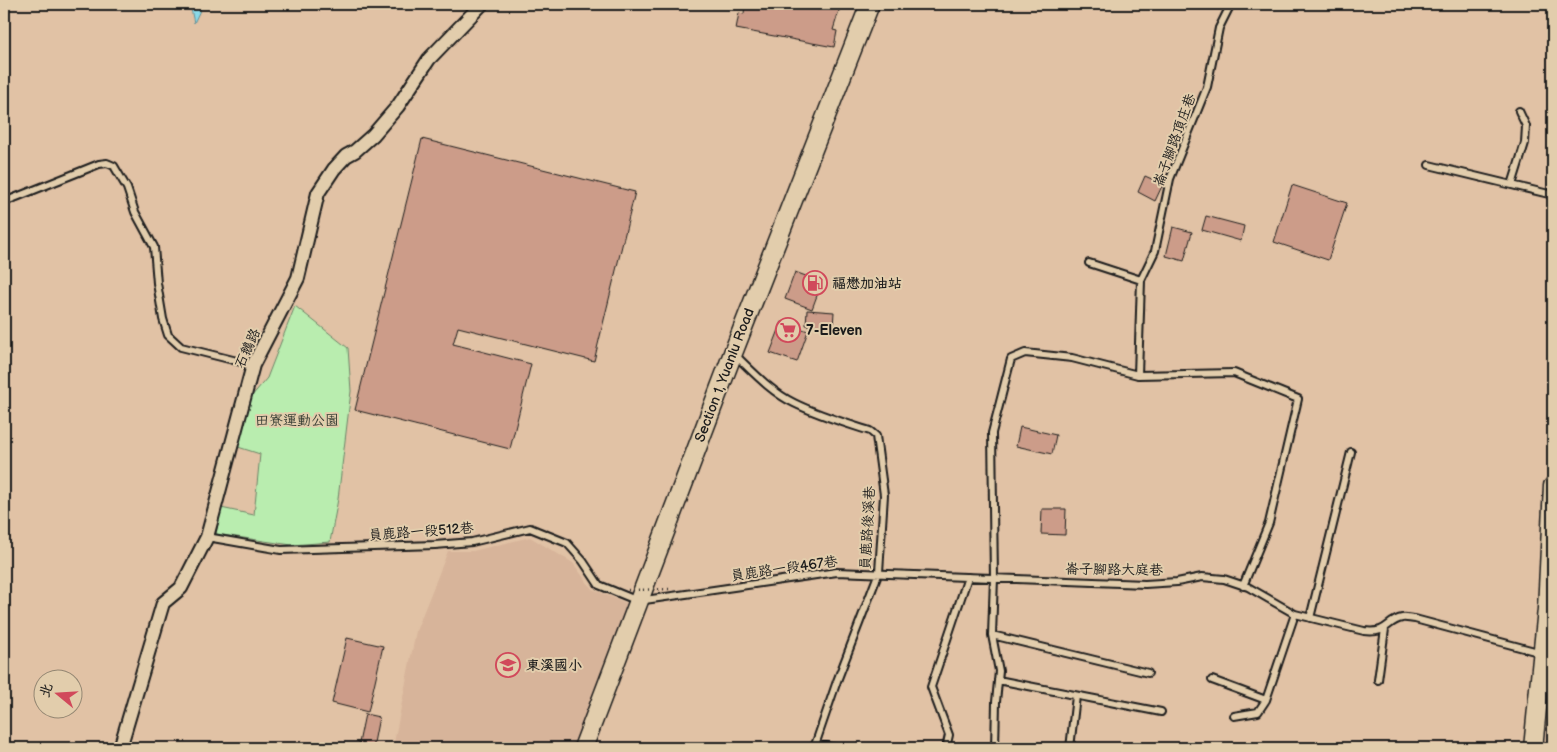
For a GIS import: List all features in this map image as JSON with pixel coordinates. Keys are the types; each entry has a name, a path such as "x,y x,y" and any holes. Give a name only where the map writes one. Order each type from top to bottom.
{"main road":[{"name":"Section 1, Yuanlu Road","path":"584,748 633,596 870,4"},
{"path":"1533,748 1550,610 1553,498"}],"street":[{"name":"石鵝路","path":"120,748 163,603 182,588 208,537 253,365 298,278 318,193 346,156 355,151 373,135 398,106 429,60 482,4"}],"lane":[{"name":"崙子腳路頂庄巷","path":"1138,375 1141,280 1155,251 1170,179 1207,87 1219,28 1231,4"},
{"path":"1512,184 1524,143 1526,126 1519,111"},
{"path":"4,202 99,164 107,163 114,166 127,188 135,212 154,247 162,319 168,335 181,347 253,365"},
{"path":"1429,165 1553,195"},
{"path":"1089,264 1141,280"},
{"name":"員鹿路後溪巷","path":"732,352 768,386 792,402 830,418 870,431 876,436 884,495 879,572 837,681 815,746"},
{"path":"996,748 999,671 992,634 994,578 992,433 1011,359 1025,352 1072,358 1138,375 1234,373 1298,399 1269,523 1243,586"},
{"path":"1310,618 1350,452"},
{"name":"員鹿路一段512巷","path":"208,537 280,550 463,543 530,528 567,543 583,561 599,584 633,596"},
{"name":"員鹿路一段467巷","path":"633,596 837,572 879,572 994,578"},
{"name":"崙子腳路大庭巷","path":"994,578 1145,584 1177,582 1202,576 1224,579 1243,586 1295,614 1364,631 1375,632 1385,629 1402,618 1547,643"},
{"path":"946,748 949,736 931,687 968,577"},
{"path":"1234,716 1258,712 1266,700 1295,614"},
{"path":"1378,680 1385,629"},
{"path":"992,634 1148,673"},
{"path":"998,680 1161,712"},
{"path":"1212,680 1266,700"},
{"path":"1070,748 1076,696"},
{"path":"815,746 836,748"}],"path":[{"path":"633,596 673,589"}],"shaded area":[{"name":"東溪國小","path":"530,537 573,563 592,589 628,604 577,748 393,748 416,631 448,551 473,551"}],"green space":[{"name":"田寮運動公園","path":"295,306 348,348 351,391 338,499 330,542 292,545 216,534 221,508 254,515 260,454 238,447 251,397 267,378"}],"water":[{"path":"190,4 203,4 194,23"}],"building":[{"path":"745,4 841,4 833,30 837,31 834,47 736,29 739,13 744,14"},
{"path":"422,139 635,192 594,361 458,327 453,344 531,364 510,449 355,410"},
{"path":"1145,176 1163,184 1155,201 1138,192"},
{"path":"1292,185 1347,203 1328,260 1274,242"},
{"path":"1206,216 1244,226 1241,241 1202,230"},
{"path":"1173,227 1192,232 1184,261 1166,256"},
{"path":"795,272 822,282 812,309 785,299"},
{"path":"807,310 834,312 833,327 806,325"},
{"path":"782,322 808,331 797,362 770,353"},
{"path":"1020,427 1056,435 1052,454 1016,446"},
{"path":"1042,509 1066,509 1065,535 1041,534"},
{"path":"347,638 383,646 368,712 332,703"},
{"path":"365,714 379,717 373,748 358,748"}],"place":[{"name":"福懋加油站","path":"815,283"},
{"name":"7-Eleven","path":"788,330"},
{"name":"東溪國小","path":"508,665"}]}
